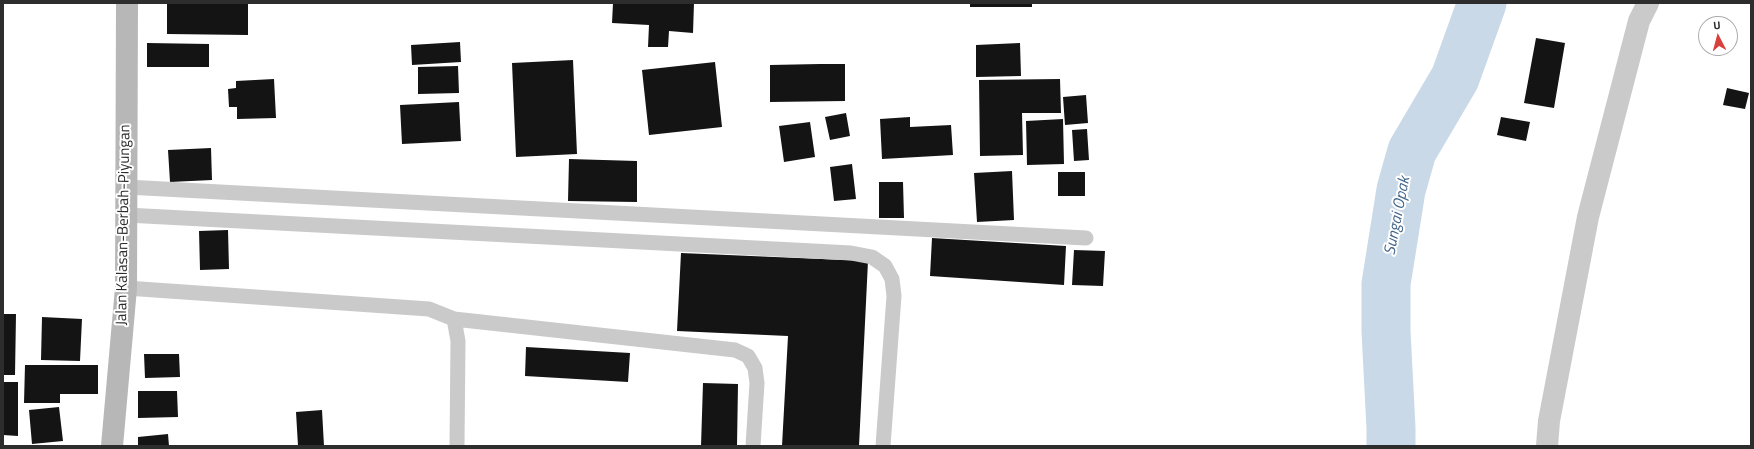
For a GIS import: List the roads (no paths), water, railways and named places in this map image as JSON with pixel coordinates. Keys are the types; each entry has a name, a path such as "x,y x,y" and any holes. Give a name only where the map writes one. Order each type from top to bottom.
{"street":[{"name":"Jalan Kalasan-Berbah-Piyungan","path":"112,446 126,288 127,3"},
{"path":"1547,446 1549,421 1588,217 1639,21 1648,3"}],"lane":[{"path":"126,187 1086,238"},
{"path":"126,215 843,252 872,257 885,266 892,279 894,296 884,446"},
{"path":"126,288 429,309 454,319 735,350 748,356 755,368 757,383 753,446"},
{"path":"454,319 458,341 457,446"}],"waterway":[{"name":"Sungai Opak","path":"1391,446 1386,331 1386,284 1401,190 1412,151 1455,78 1482,3"}]}
